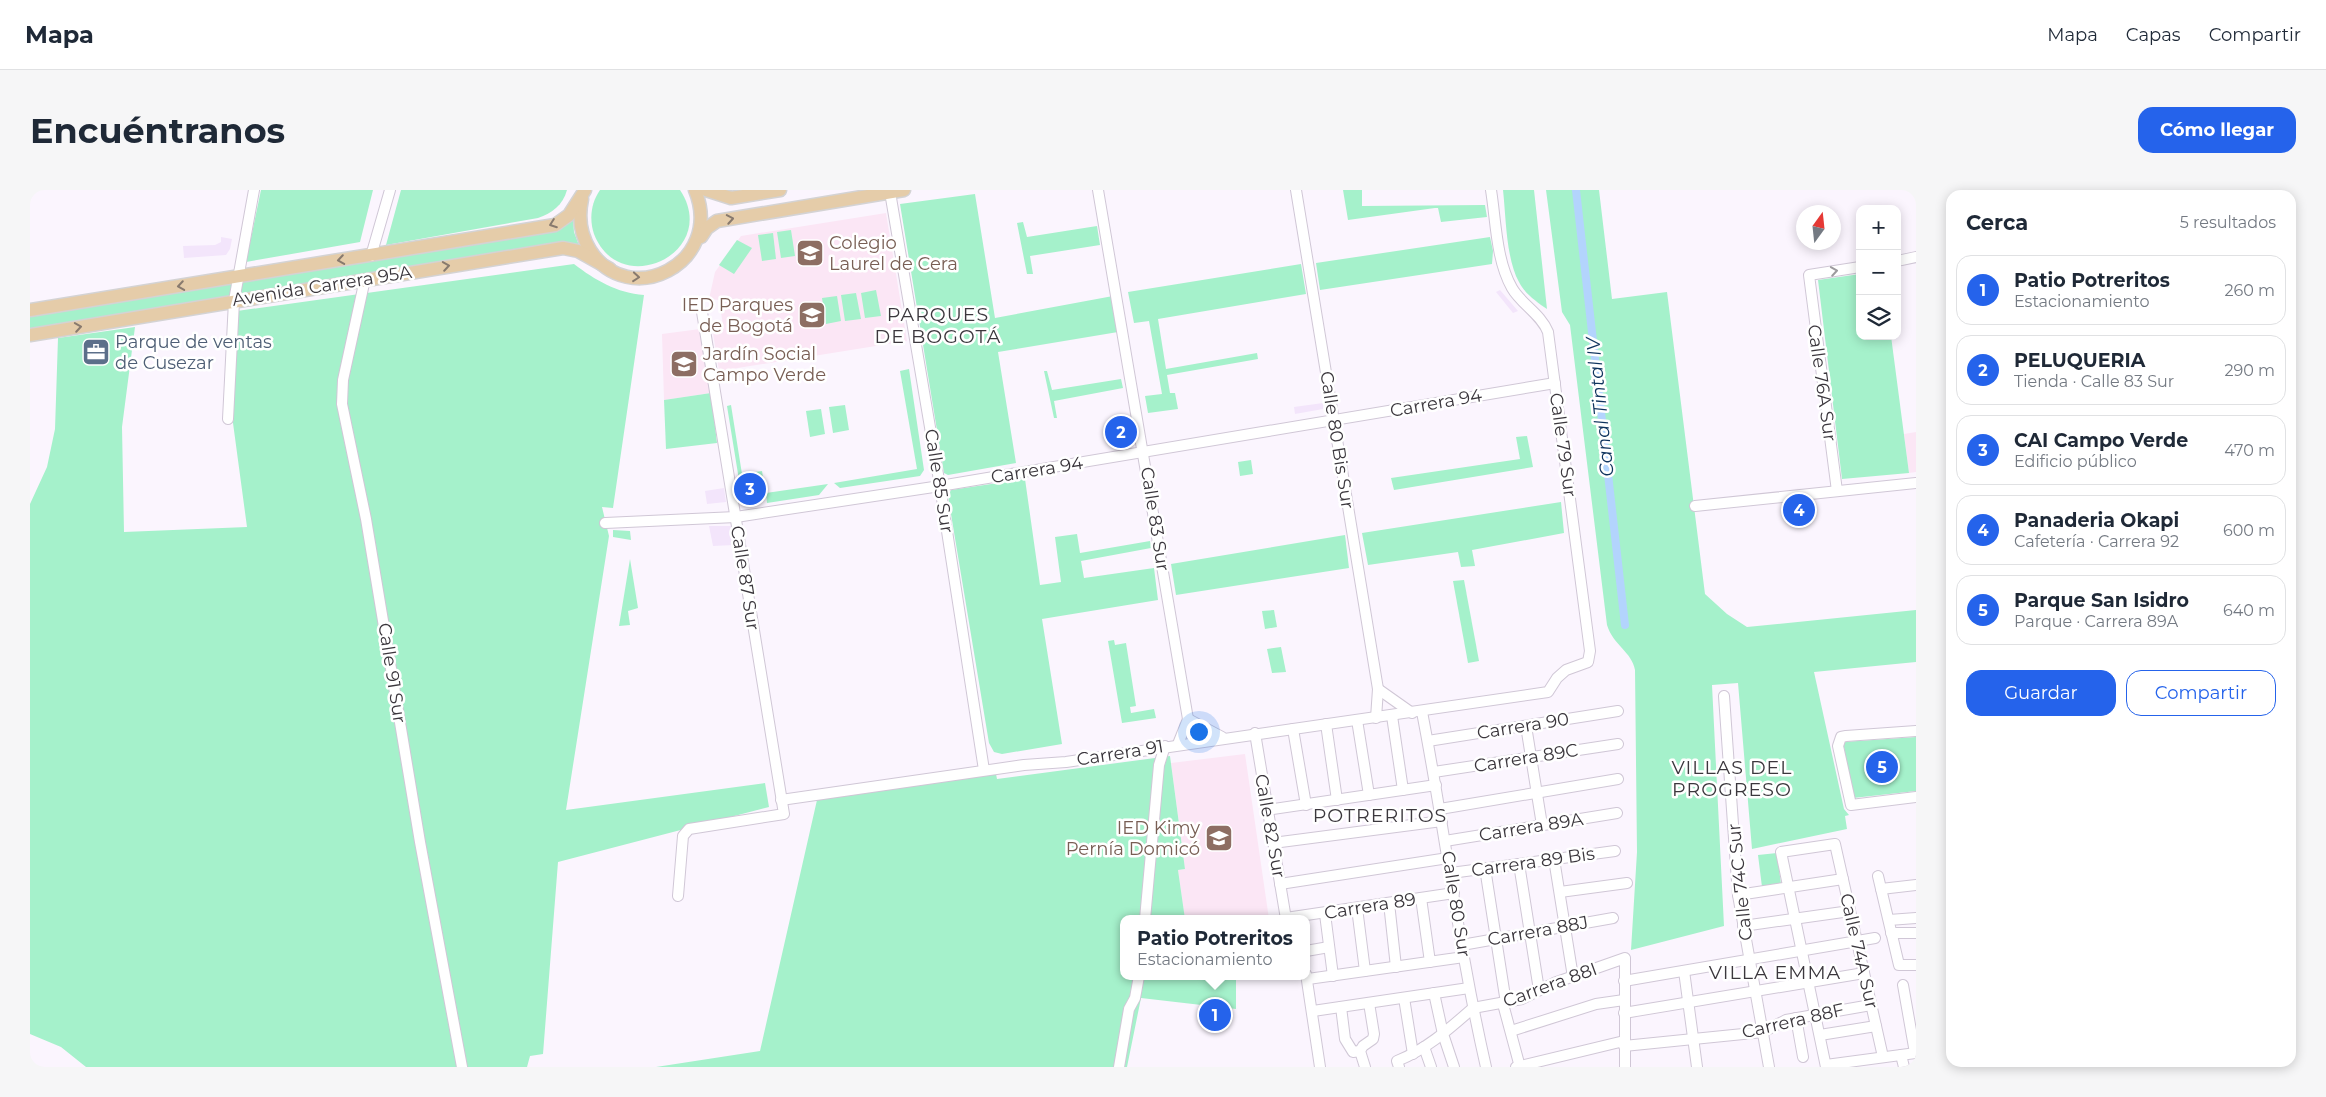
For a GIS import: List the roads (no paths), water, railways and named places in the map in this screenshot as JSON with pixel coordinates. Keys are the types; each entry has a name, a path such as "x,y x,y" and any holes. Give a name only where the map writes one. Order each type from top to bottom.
{"main road":[{"name":"Avenida Carrera 95A","path":"30,310 555,225 569,215 585,190"},
{"path":"585,190 580,208 581,232 592,254 610,269 632,277 656,276 678,266 694,248 707,228 717,221 904,190"},
{"path":"694,248 701,225 700,202 696,190"},
{"path":"706,190 730,198 763,191 780,190"},
{"name":"Avenida Carrera 95A","path":"30,335 563,248 578,251 610,269"}],"street":[{"path":"228,419 234,301 254,190"},
{"path":"371,256 390,190"},
{"name":"Calle 83 Sur","path":"1098,190 1188,720"},
{"name":"Calle 80 Bis Sur","path":"1296,190 1378,689 1376,718"},
{"name":"Calle 79 Sur","path":"1491,190 1502,264 1512,288 1546,327 1590,651 1588,662 1566,670 1557,678 1548,692"},
{"name":"Calle 85 Sur","path":"890,192 940,486 984,770"},
{"path":"1901,260 1916,258"},
{"name":"Calle 76A Sur","path":"1837,491 1809,275 1856,268"},
{"name":"Calle 91 Sur","path":"365,279 343,380 342,404 366,519 420,842 462,1067"},
{"name":"Calle 87 Sur","path":"678,896 682,836 689,829 784,814 702,312"},
{"name":"Carrera 94","path":"606,523 736,518 1144,453 1554,383"},
{"path":"1695,506 1916,482"},
{"path":"1378,689 1417,712"},
{"name":"Carrera 91","path":"781,800 984,770 1066,762 1164,746 1392,716 1548,692"},
{"name":"Calle 74C Sur","path":"1724,696 1738,895 1769,1067"},
{"name":"Carrera 90","path":"1428,742 1618,710"},
{"name":"Calle 80 Sur","path":"1417,712 1428,742 1434,772 1469,988 1486,1067"},
{"path":"1392,716 1403,790"},
{"path":"1178,744 1188,720 1225,738"},
{"path":"1357,720 1369,795"},
{"path":"1326,724 1337,800"},
{"path":"1526,726 1542,825"},
{"path":"1293,729 1306,805"},
{"path":"1916,731 1841,737 1838,746 1851,805 1916,797"},
{"name":"Calle 82 Sur","path":"1255,733 1285,915"},
{"name":"Carrera 89C","path":"1434,772 1618,744"},
{"path":"1145,915 1159,765 1164,746"},
{"path":"1440,808 1618,779"},
{"path":"1267,810 1436,785"},
{"name":"Carrera 89A","path":"1445,841 1617,812"},
{"path":"1273,843 1442,820"},
{"name":"Calle 74A Sur","path":"1788,887 1781,852 1835,844 1883,1057"},
{"name":"Carrera 89 Bis","path":"1451,873 1615,850"},
{"path":"1280,884 1448,858"},
{"path":"1554,859 1573,977"},
{"path":"1519,864 1539,990"},
{"path":"1485,868 1505,1003 1519,1067"},
{"path":"1878,876 1899,965 1916,965"},
{"path":"1738,895 1843,879"},
{"path":"1560,892 1627,883"},
{"path":"1881,890 1916,885"},
{"path":"1788,887 1826,1066 1916,1053 1903,985"},
{"name":"Carrera 89","path":"1310,916 1454,893"},
{"path":"1421,898 1430,962"},
{"path":"1389,903 1396,966"},
{"path":"1356,908 1365,971"},
{"path":"1743,926 1850,911"},
{"path":"1325,914 1333,976"},
{"name":"Carrera 88J","path":"1462,944 1613,918"},
{"path":"1889,920 1916,918"},
{"path":"1892,933 1916,933"},
{"path":"1625,1067 1624,981 1875,938"},
{"path":"1310,950 1329,947"},
{"path":"1310,976 1333,976 1464,957"},
{"name":"Carrera 88I","path":"1473,1008 1522,999 1539,990 1625,958 1624,981"},
{"path":"1684,971 1697,1067"},
{"path":"1624,1013 1864,973"},
{"path":"1119,1067 1129,1009 1135,998 1138,980"},
{"path":"1308,980 1320,1067"},
{"path":"1313,1011 1469,988"},
{"path":"1434,993 1443,1034 1454,1067"},
{"path":"1404,998 1413,1054"},
{"path":"1511,1031 1596,1004 1624,1000"},
{"path":"1341,1007 1345,1039 1350,1050 1353,1052 1362,1048 1373,1039 1369,1003"},
{"name":"Carrera 88F","path":"1519,1067 1624,1043 1763,1032 1786,1020 1871,1005"},
{"path":"1398,1064 1443,1034 1473,1008"},
{"path":"1796,1018 1803,1057"},
{"path":"1820,1035 1876,1026"},
{"path":"1424,1047 1431,1067"},
{"path":"1362,1048 1365,1067"},
{"path":"1901,1055 1904,1067"}],"waterway":[{"name":"Canal Tintal IV","path":"1576,190 1625,625"}],"place":[{"name":"Colegio Laurel de Cera","path":"810,253"},
{"name":"IED Parques de Bogotá","path":"812,315"},
{"name":"Parque de ventas de Cusezar","path":"96,352"},
{"name":"Jardín Social Campo Verde","path":"684,364"},
{"name":"PELUQUERIA","path":"1121,432"},
{"name":"CAI Campo Verde","path":"750,489"},
{"name":"Panaderia Okapi","path":"1799,510"},
{"name":"Parque San Isidro","path":"1882,767"},
{"name":"IED Kimy Pernía Domicó","path":"1219,838"},
{"name":"Patio Potreritos","path":"1215,1015"}],"district":[{"name":"PARQUES DE BOGOTÁ","path":"938,325"},
{"name":"VILLAS DEL PROGRESO","path":"1732,778"},
{"name":"POTRERITOS","path":"1380,815"},
{"name":"VILLA EMMA","path":"1775,972"}]}
